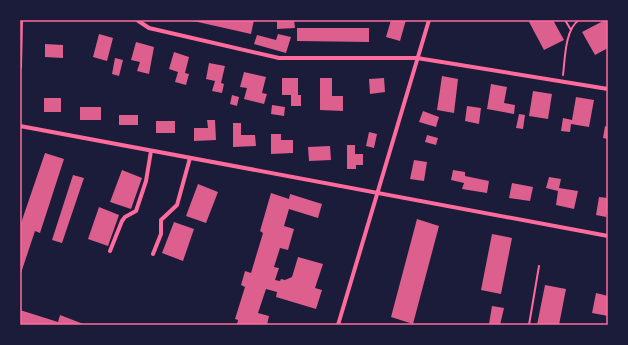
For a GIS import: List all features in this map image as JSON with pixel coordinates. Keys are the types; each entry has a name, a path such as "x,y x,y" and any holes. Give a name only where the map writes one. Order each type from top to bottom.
{"street":[{"path":"20,67 21,20"},
{"path":"137,20 149,28 279,58 417,58 608,90"},
{"path":"338,325 429,20"},
{"path":"20,126 608,236"},
{"path":"110,251 122,221 125,217 136,211 146,182 151,151"},
{"path":"153,254 161,234 161,220 177,205 190,158"}],"path":[{"path":"565,20 571,30"},
{"path":"561,82 571,30 574,24 580,20"},
{"path":"529,325 539,266"}],"building":[{"path":"189,20 254,20 251,34"},
{"path":"277,20 294,20 295,28 277,29"},
{"path":"391,20 406,20 400,41 386,37"},
{"path":"528,20 553,20 564,40 544,50"},
{"path":"605,20 608,20 608,48 595,55 582,32"},
{"path":"297,28 369,28 369,42 297,41"},
{"path":"99,34 113,38 107,61 93,57"},
{"path":"278,34 291,37 286,53 254,44 257,35 276,40"},
{"path":"136,42 154,47 149,74 137,71 140,62 131,60"},
{"path":"45,44 63,45 63,58 45,57"},
{"path":"174,52 189,57 185,73 189,74 186,85 175,82 178,72 169,69"},
{"path":"115,58 123,60 119,76 112,74"},
{"path":"209,63 225,66 221,83 224,84 222,93 212,91 215,81 206,79"},
{"path":"244,72 266,77 262,93 267,94 264,104 244,99 247,88 240,87"},
{"path":"442,76 458,79 454,113 437,110"},
{"path":"282,78 298,78 298,95 301,95 301,106 291,106 291,95 282,95"},
{"path":"320,78 332,78 332,96 343,96 343,111 320,110"},
{"path":"384,78 385,92 370,94 369,79"},
{"path":"491,84 507,87 504,103 515,105 514,114 487,109"},
{"path":"533,91 552,94 548,119 529,116"},
{"path":"232,95 239,97 237,106 230,104"},
{"path":"576,97 594,100 589,127 571,124 570,132 561,131 563,118 572,120"},
{"path":"44,98 61,98 61,112 44,112"},
{"path":"272,105 285,107 284,116 271,114"},
{"path":"467,106 481,108 479,124 465,121"},
{"path":"80,107 101,107 101,120 80,120"},
{"path":"423,111 439,117 436,127 419,122"},
{"path":"519,114 525,115 523,129 516,128"},
{"path":"119,115 138,115 138,125 119,125"},
{"path":"207,120 215,120 216,140 194,141 194,128 208,128"},
{"path":"156,121 175,121 175,133 156,133"},
{"path":"233,123 241,123 241,135 255,135 256,146 233,147"},
{"path":"605,126 608,127 608,139 603,138"},
{"path":"369,132 377,134 374,148 366,146"},
{"path":"271,134 281,134 281,140 293,140 293,153 271,154"},
{"path":"427,135 438,138 436,145 425,142"},
{"path":"347,145 355,145 355,154 363,154 363,165 356,165 356,169 347,169"},
{"path":"330,146 331,160 309,161 308,147"},
{"path":"45,153 64,159 40,233 35,231 20,276 20,226"},
{"path":"414,160 427,162 424,181 410,179"},
{"path":"122,170 142,178 131,209 110,202"},
{"path":"453,170 465,172 465,176 489,181 487,193 462,189 464,183 451,180"},
{"path":"73,175 84,178 62,243 52,240"},
{"path":"549,177 561,179 559,188 578,191 574,209 556,205 558,191 546,188"},
{"path":"512,183 533,187 530,201 509,198"},
{"path":"198,184 218,192 206,223 186,216"},
{"path":"271,193 289,199 290,194 322,204 318,218 289,209 284,226 294,229 288,250 280,248 274,267 279,268 275,280 280,281 281,279 285,280 292,277 298,257 323,264 315,288 322,290 316,309 276,297 277,292 266,289 258,313 269,316 267,325 237,325 238,320 235,319 245,287 241,285 245,271 251,273 263,233 260,231"},
{"path":"599,197 608,198 608,215 606,214 606,217 596,215"},
{"path":"99,207 119,215 108,246 88,239"},
{"path":"417,219 439,226 413,324 391,317"},
{"path":"174,222 194,229 183,261 162,253"},
{"path":"492,234 512,238 501,294 481,290"},
{"path":"545,285 566,289 559,325 537,325"},
{"path":"596,293 608,296 608,316 592,313"},
{"path":"492,306 504,308 500,325 489,324"},
{"path":"20,310 58,322 60,315 86,325 20,325"}]}
